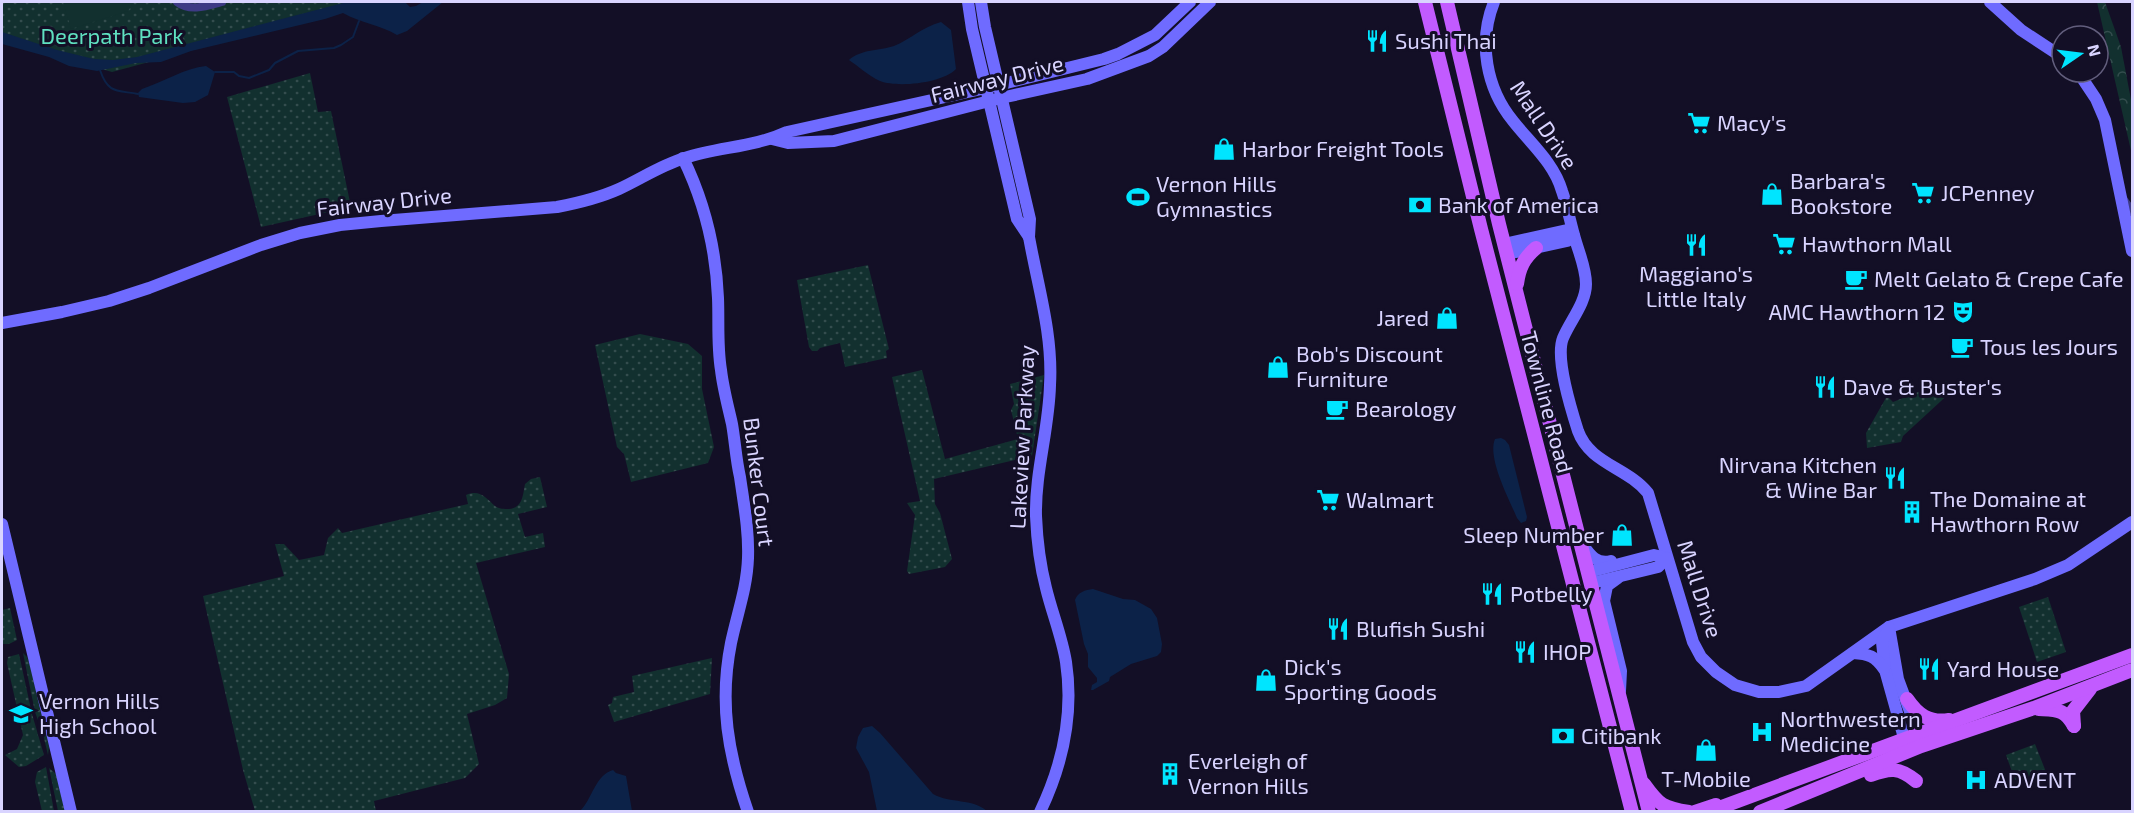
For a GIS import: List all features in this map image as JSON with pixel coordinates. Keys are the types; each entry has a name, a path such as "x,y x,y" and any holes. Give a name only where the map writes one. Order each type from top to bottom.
{"main road":[{"name":"Townline Road","path":"1425,2 1480,229 1632,812"},
{"name":"Townline Road","path":"1447,2 1505,249 1649,812"},
{"path":"1516,292 1519,270 1527,256 1536,248"},
{"path":"1760,812 1829,782 1963,717 2133,655"},
{"path":"1695,812 1904,738 1919,739 2034,708 2133,670"},
{"path":"2034,708 2062,712 2069,717 2074,726 2073,711 2091,687"},
{"path":"1907,699 1918,715 1942,721 1963,717"},
{"path":"1829,782 1847,784 1887,769 1901,771 1916,781"},
{"path":"1641,780 1653,797 1666,808 1689,812"},
{"path":"1708,812 1775,785"},
{"path":"1784,812 1801,795"}],"street":[{"path":"177,2 186,8 222,2"},
{"name":"Lakeview Parkway","path":"968,2 992,86 1017,219 1029,237 1046,318 1050,359 1050,402 1037,487 1038,538 1046,588 1066,662 1069,694 1064,747 1052,788 1040,812"},
{"name":"Lakeview Parkway","path":"981,2 992,86"},
{"name":"Fairway Drive","path":"2,322 109,301 149,288 261,244 310,231 375,222 578,204 603,196 683,158 708,151 772,139 787,132 1084,65 1118,54 1155,36 1190,2"},
{"name":"Fairway Drive","path":"772,139 788,143 834,141 1087,79 1149,56 1163,47 1210,2"},
{"name":"Mall Drive","path":"1494,2 1485,45 1492,86 1506,112 1557,176 1586,284 1582,302 1564,337 1560,353 1578,429 1591,453 1635,480 1648,493 1693,642 1707,665 1735,684 1759,692 1792,690 1819,678 1889,627 2035,579 2068,565 2133,522"},
{"path":"1990,2 2021,30 2050,49"},
{"path":"2086,84 2102,111 2133,251"},
{"name":"Bunker Court","path":"683,158 701,203 712,248 718,297 721,370 747,521 746,584 727,667 725,700 729,747 748,812"},
{"path":"2121,197 2133,211"},
{"path":"1567,230 1574,236 1567,241 1536,248 1505,249 1567,230"},
{"path":"2,524 71,812"},
{"path":"1582,544 1596,560 1604,563 1636,555 1644,558"},
{"path":"1590,578 1654,555 1667,558"},
{"path":"1620,695 1621,671 1604,601 1607,586 1618,578 1658,567 1667,558"},
{"path":"1590,578 1614,576 1618,578"},
{"path":"1889,627 1882,642 1885,670 1904,738"},
{"path":"1889,627 1898,679 1907,699 1919,739"},
{"path":"1853,653 1869,654 1877,659 1885,670"}],"green space":[{"name":"Deerpath Park","path":"2,2 371,2 112,72 2,40"},
{"path":"63,2 130,2 132,5 128,11 71,29"},
{"path":"2097,2 2105,2 2121,47 2132,105 2132,155 2110,59 2110,24 2102,24"},
{"path":"310,73 318,112 331,111 351,207 261,227 227,97"},
{"path":"868,265 889,349 886,351 887,358 845,367 840,343 820,348 817,351 812,351 809,347 797,280"},
{"path":"640,334 688,344 702,356 702,389 714,447 708,463 631,482 624,454 617,447 595,345"},
{"path":"922,370 945,459 1018,439 1011,410 1014,404 1010,384 1044,375 1032,456 934,479 935,504 940,513 952,559 945,567 909,574 907,571 915,515 907,503 920,501 892,377"},
{"path":"1946,381 1953,390 1903,436 1901,442 1867,448 1866,433 1887,396 1893,402"},
{"path":"540,477 547,507 518,514 525,537 543,533 545,547 476,563 509,674 507,698 495,705 467,714 479,764 465,778 374,801 376,811 255,811 243,770 203,596 284,576 275,544 284,544 299,560 324,555 328,538 338,528 342,533 468,504 466,495 471,493 482,495 498,508 514,508 522,500 525,484 531,479"},
{"path":"2048,597 2066,652 2037,662 2019,607"},
{"path":"10,608 17,640 9,644 2,644 2,610"},
{"path":"23,653 30,665 49,747 48,755 35,712"},
{"path":"19,654 44,755 26,766 19,767 5,755 17,749 23,735 7,663 8,657"},
{"path":"712,658 710,694 614,722 608,705 612,703 613,697 634,692 632,676"},
{"path":"2035,744 2046,772 2044,777 2015,780 2006,755"},
{"path":"46,767 54,811 42,811 35,782 37,772"},
{"path":"49,768 56,774 65,811 58,811"}],"water":[{"path":"347,2 405,2 410,7 423,2 443,2 407,31 397,35 343,13 191,51 161,62 136,63 97,71 69,66 49,57 2,44 2,32 57,50 94,59 113,60 137,57"},
{"path":"941,22 951,30 956,69 941,78 920,83 888,83 876,79 849,60 865,52 894,46"},
{"path":"206,66 215,72 208,95 195,102 183,103 139,97 138,93 142,89 182,72"},
{"path":"1501,438 1509,445 1527,517 1526,521 1521,523 1496,467 1493,447 1495,439"},
{"path":"1093,589 1123,599 1135,600 1151,609 1157,618 1162,644 1161,652 1157,656 1131,664 1110,677 1109,681 1091,690 1097,678 1088,667 1088,654 1075,600 1082,592"},
{"path":"872,726 933,794 975,804 987,811 877,811 869,772 856,748 863,728"},
{"path":"613,770 626,776 632,811 580,811 602,777"}],"waterway":[{"path":"215,72 234,72 239,76 249,78 269,70 275,63 298,51 334,48 353,37 359,21"},
{"path":"100,70 106,83 114,90 138,94"}],"place":[{"name":"Sushi Thai","path":"1377,41"},
{"name":"Macy's","path":"1699,123"},
{"name":"Harbor Freight Tools","path":"1224,149"},
{"name":"JCPenney","path":"1923,193"},
{"name":"Barbara's Bookstore","path":"1772,194"},
{"name":"Vernon Hills Gymnastics","path":"1138,197"},
{"name":"Bank of America","path":"1420,205"},
{"name":"Hawthorn Mall","path":"1784,244"},
{"name":"Maggiano's Little Italy","path":"1696,245"},
{"name":"Melt Gelato & Crepe Cafe","path":"1856,279"},
{"name":"AMC Hawthorn 12","path":"1963,312"},
{"name":"Jared","path":"1447,318"},
{"name":"Tous les Jours","path":"1962,347"},
{"name":"Bob's Discount Furniture","path":"1278,367"},
{"name":"Dave & Buster's","path":"1825,387"},
{"name":"Bearology","path":"1337,409"},
{"name":"Nirvana Kitchen & Wine Bar","path":"1895,478"},
{"name":"Walmart","path":"1328,500"},
{"name":"The Domaine at Hawthorn Row","path":"1912,512"},
{"name":"Sleep Number","path":"1622,535"},
{"name":"Potbelly","path":"1492,594"},
{"name":"Blufish Sushi","path":"1338,629"},
{"name":"IHOP","path":"1525,652"},
{"name":"Yard House","path":"1929,669"},
{"name":"Dick's Sporting Goods","path":"1266,680"},
{"name":"Vernon Hills High School","path":"21,714"},
{"name":"Northwestern Medicine","path":"1762,732"},
{"name":"Citibank","path":"1563,736"},
{"name":"T-Mobile","path":"1706,750"},
{"name":"Everleigh of Vernon Hills","path":"1170,774"},
{"name":"ADVENT","path":"1976,780"}]}
